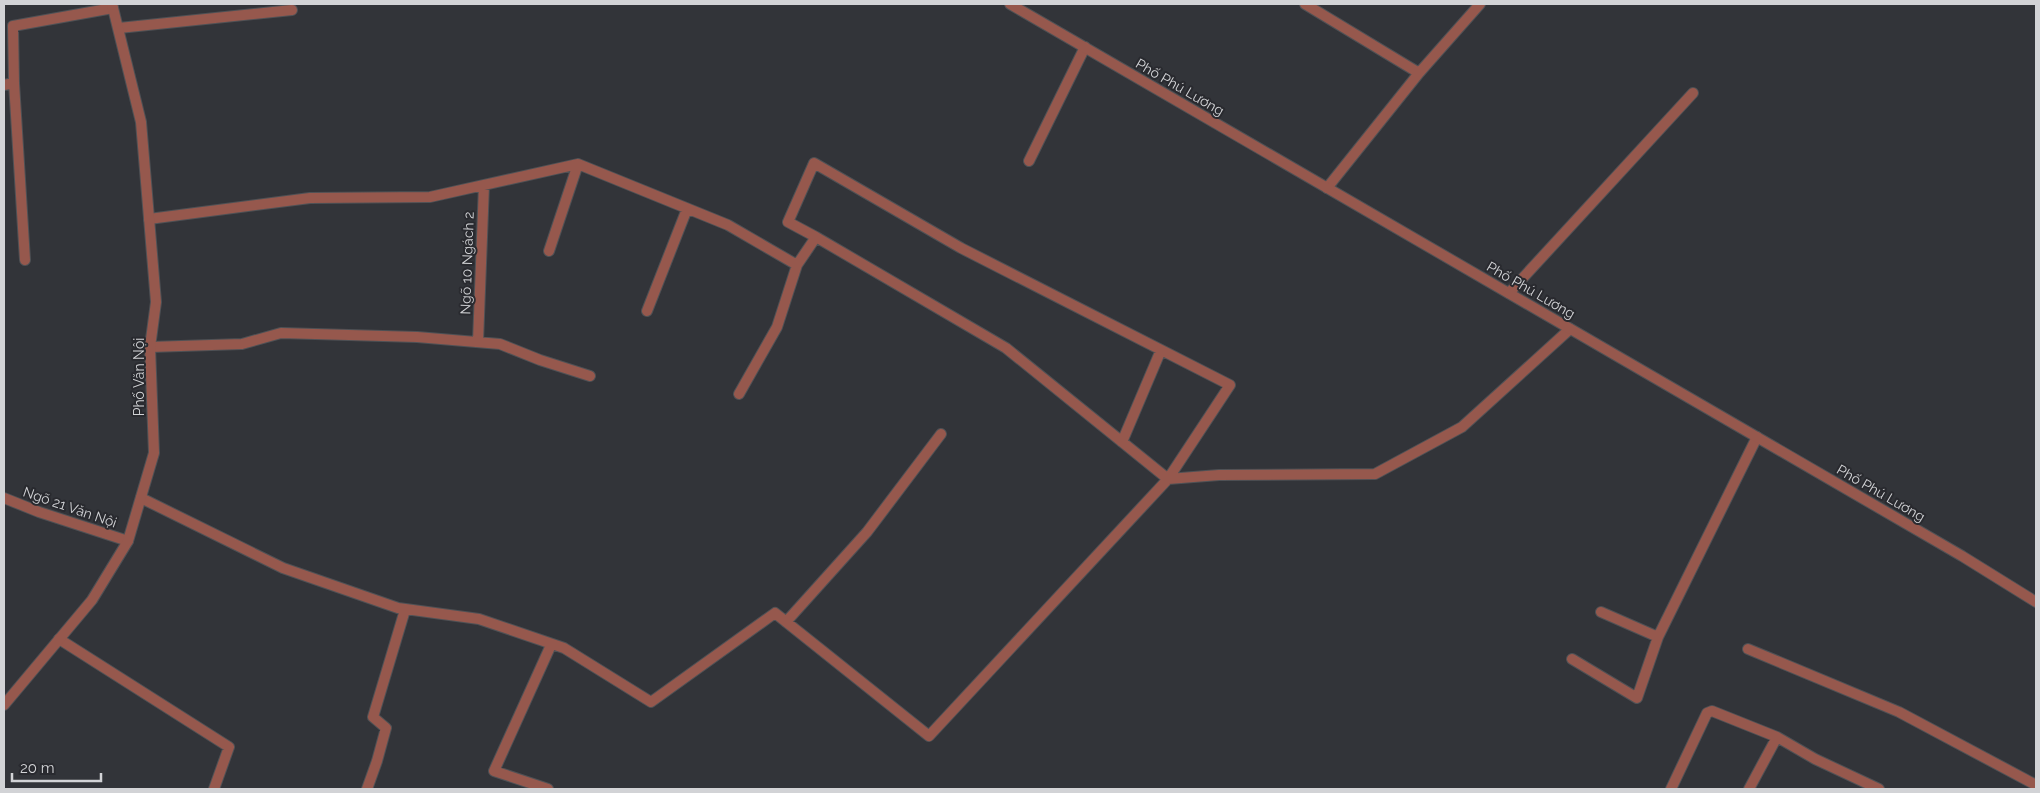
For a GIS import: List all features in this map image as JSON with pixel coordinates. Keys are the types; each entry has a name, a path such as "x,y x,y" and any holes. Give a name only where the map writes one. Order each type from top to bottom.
{"street":[{"name":"Phố Phú Lương","path":"1010,4 1962,556 2036,602"},
{"path":"1305,4 1420,73"},
{"path":"1327,188 1420,73 1480,4"},
{"path":"25,260 14,83 13,26 112,6"},
{"name":"Phố Văn Nội","path":"4,704 92,600 128,541 154,453 150,348 156,302 141,122 112,6"},
{"path":"119,28 292,10"},
{"path":"1029,161 1085,48"},
{"path":"4,85 14,83"},
{"path":"1510,294 1693,94"},
{"path":"141,498 283,568 406,610 479,619 564,648 650,702 775,613 929,736 1168,479 1230,385 961,248 814,163 788,222 1006,348 1168,479 1219,475 1375,474 1462,427 1570,329"},
{"path":"149,220 310,198 430,197 578,164 728,225 797,265"},
{"path":"549,252 578,164"},
{"name":"Ngõ 10 Ngách 2","path":"478,342 484,185"},
{"path":"647,311 687,208"},
{"path":"739,394 777,327 797,265 816,237"},
{"path":"150,348 242,344 281,333 417,337 500,344 540,360 590,376"},
{"path":"1122,442 1161,350"},
{"path":"786,622 867,532 941,434"},
{"path":"1572,659 1637,698 1658,637 1757,437"},
{"name":"Ngõ 21 Văn Nội","path":"4,498 39,512 128,541"},
{"path":"368,789 386,728 373,717 406,610"},
{"path":"1601,612 1658,637"},
{"path":"59,639 229,747 214,789"},
{"path":"548,789 494,771 551,645"},
{"path":"1748,650 1899,712 2036,785"},
{"path":"1671,789 1707,713 1712,711 1722,713 1777,737 1814,759 1879,789"},
{"path":"1749,789 1777,737"}]}
